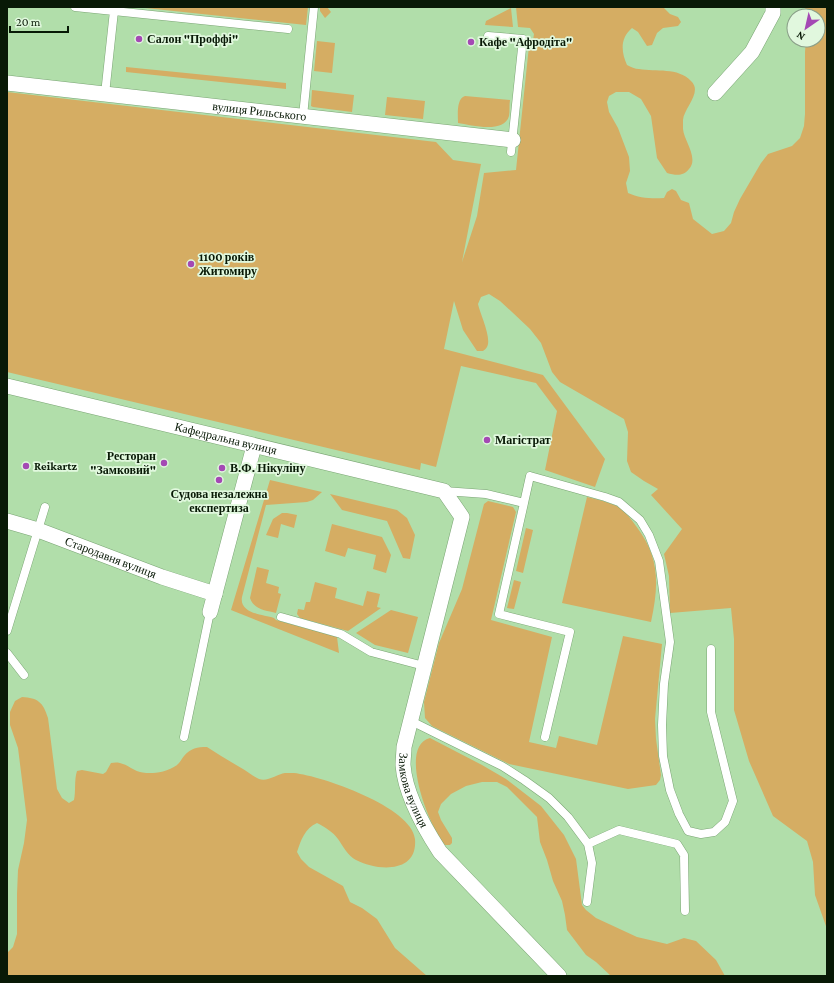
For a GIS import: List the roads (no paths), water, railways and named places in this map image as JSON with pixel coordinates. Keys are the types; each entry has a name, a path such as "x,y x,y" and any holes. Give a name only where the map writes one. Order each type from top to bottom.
{"street":[{"path":"715,92 752,52 773,13 773,7"},
{"name":"вулиця Рильського","path":"7,83 303,116 512,146"},
{"name":"Кафедральна вулиця","path":"7,386 444,491"},
{"path":"210,612 254,446"},
{"name":"Замкова вулиця","path":"444,491 462,517 404,747 404,766 407,783 425,829 440,852 559,976"},
{"name":"Стародавня вулиця","path":"7,521 38,530 162,577 215,594"}],"lane":[{"path":"74,7 113,9 288,29"},
{"path":"303,116 314,7"},
{"path":"105,94 113,9"},
{"path":"488,36 523,39 512,146"},
{"path":"545,737 570,632 499,614 530,476 619,502 640,520 649,535 660,561 670,642 664,684 662,725 664,756 670,790 679,814 688,830 701,834 714,832 725,822 733,801 711,712 711,649"},
{"path":"444,491 486,494 524,503"},
{"path":"7,631 45,507"},
{"path":"184,737 210,612"},
{"path":"281,617 341,634 371,652 424,666"},
{"path":"7,653 24,675"},
{"path":"411,721 502,766 549,798 568,818 588,844 592,863 587,902"},
{"path":"588,844 619,830 677,844 684,855 685,911"}],"place":[{"name":"Салон \"Проффі\"","path":"139,39"},
{"name":"Кафе \"Афродіта\"","path":"471,42"},
{"name":"1100 років Житомиру","path":"191,264"},
{"name":"Магістрат","path":"487,440"},
{"name":"Ресторан \"Замковий\"","path":"164,463"},
{"name":"Reikartz","path":"26,466"},
{"name":"В.Ф. Нікуліну","path":"222,468"},
{"name":"Судова незалежна експертиза","path":"219,480"}]}
